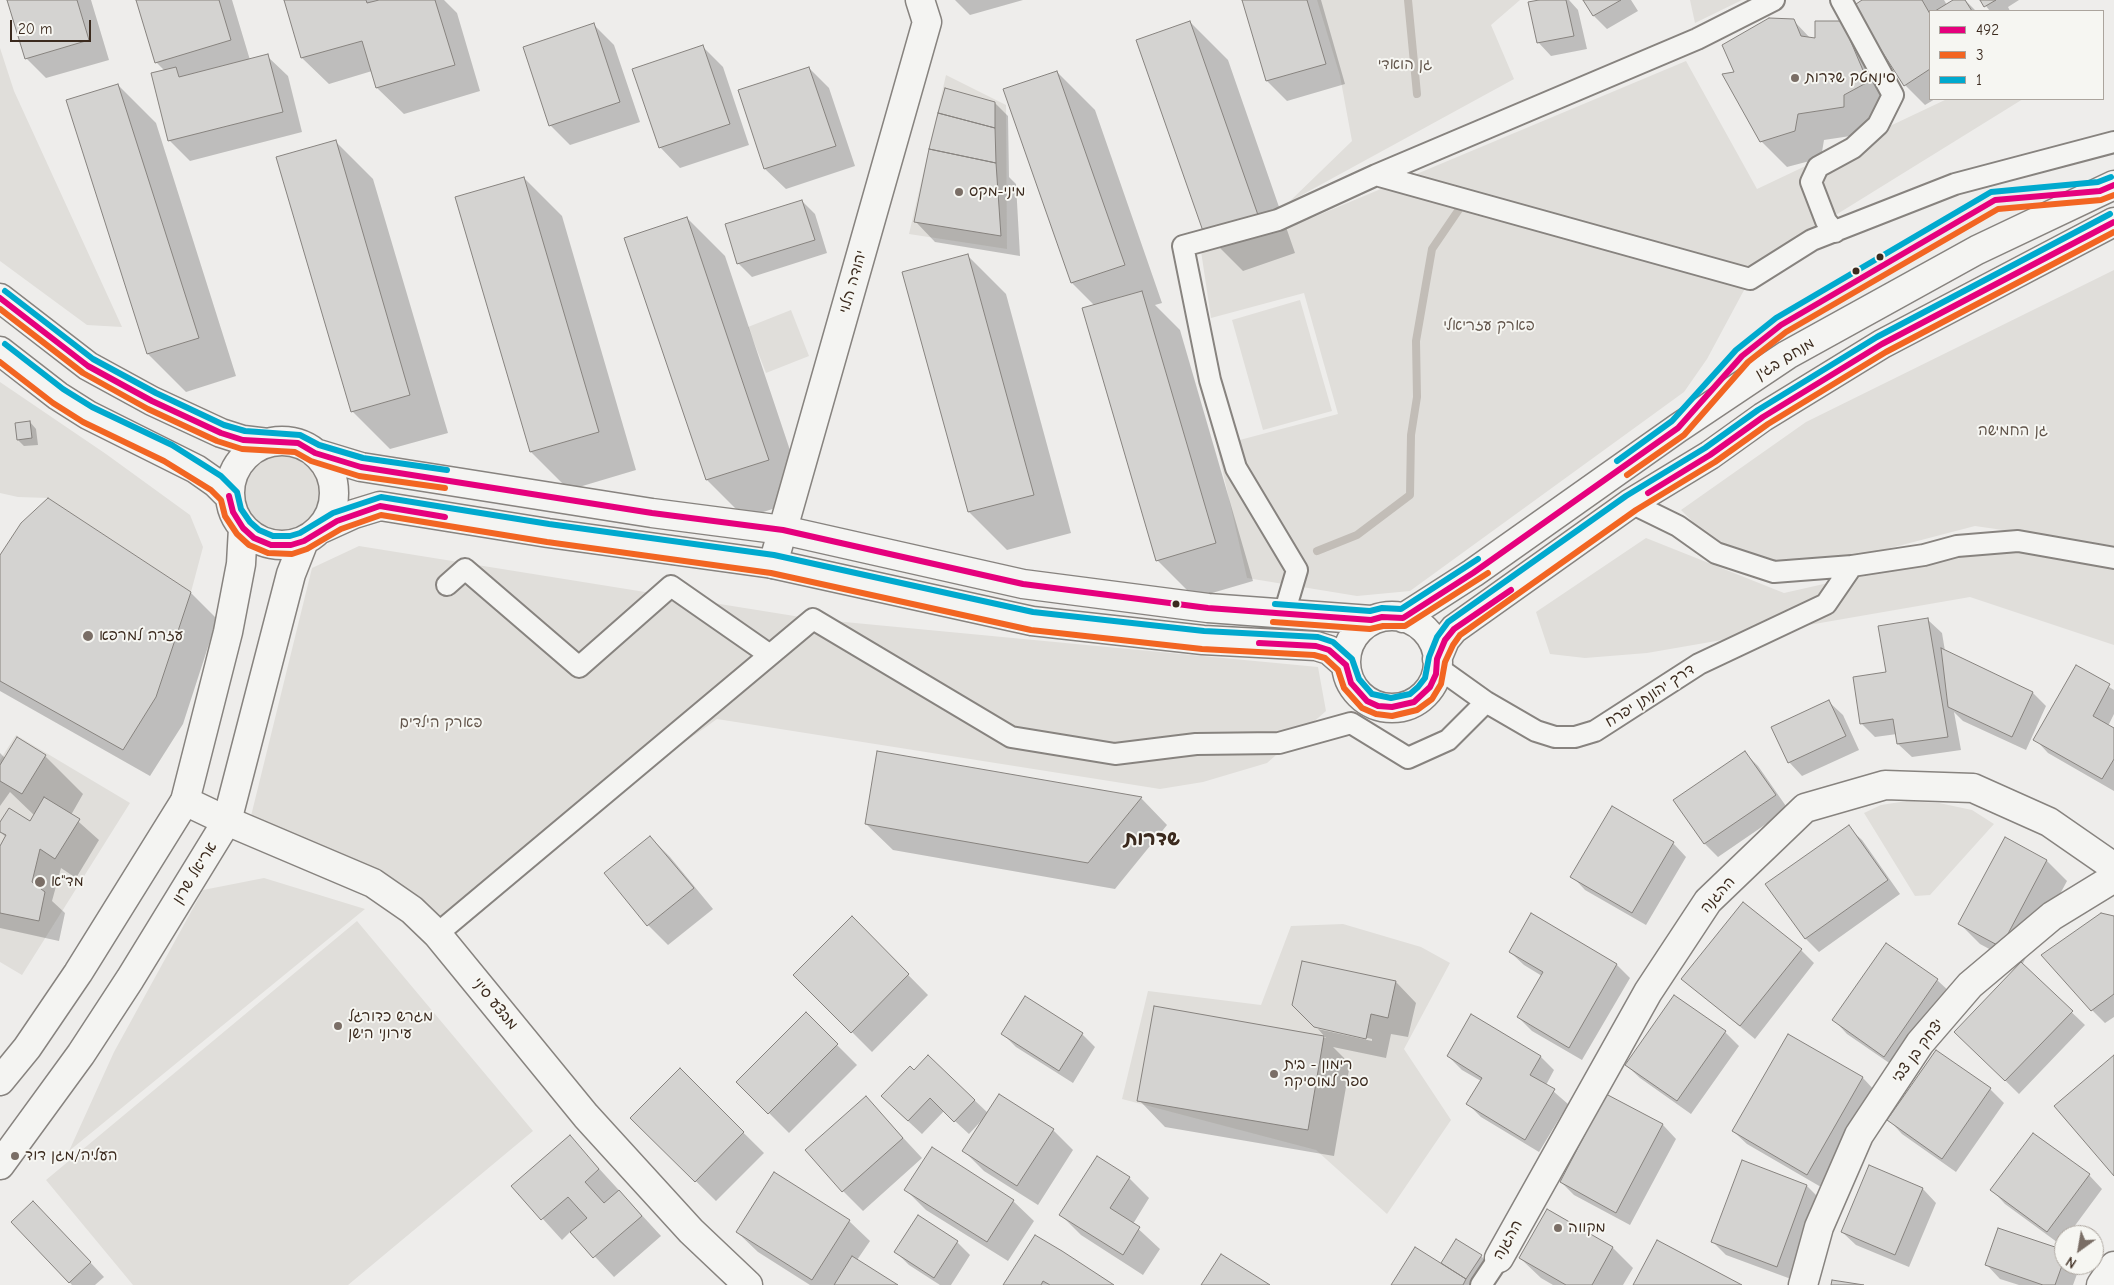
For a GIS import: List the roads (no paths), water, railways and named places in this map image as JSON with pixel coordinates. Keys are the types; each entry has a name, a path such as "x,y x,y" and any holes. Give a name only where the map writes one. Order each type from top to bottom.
{"main road":[{"name":"יהודה הלוי","path":"773,564 927,22 920,0"},
{"name":"מנחם בגין","path":"1403,618 1473,573 1678,428 1787,355 1977,250 2114,185"},
{"path":"1371,620 1352,639 1347,652 1346,665 1351,683 1358,693 1378,706 1392,707 1414,702 1425,693 1433,681 1445,640 1454,629 1631,503 1710,455 1762,417 1882,344 2114,222"},
{"path":"0,298 88,366 152,402 220,433 243,440 268,443 289,441 307,447 331,472 334,488 334,502 330,515 313,535"},
{"path":"0,352 88,415 196,469 216,482 229,496"},
{"path":"268,443 253,449 240,461 232,477 229,496 233,512 242,528 254,538 271,545 290,545 354,514 380,506 548,533 773,564 1032,621 1203,640 1316,646 1329,650 1346,665"},
{"path":"314,453 361,467 652,513 783,530 1023,584 1208,608 1371,620 1382,617 1403,618 1418,624 1428,634 1434,646 1437,663"},
{"path":"0,1081 27,1048 78,973 185,801 228,632 241,564 242,528"},
{"name":"אריאל שרון","path":"0,1165 82,1054 227,821 291,574 313,535"},
{"name":"ההגנה","path":"1499,1258 1648,992 1708,901 1805,808 1885,785 1973,788 2048,822 2114,867"},
{"name":"מבצע סיני","path":"185,801 227,821 373,883 412,910 437,934 586,1116 691,1231 748,1285"},
{"name":"יצחק בן צבי","path":"1804,1285 1819,1227 1858,1135 1920,1044 1970,985 2052,916 2114,878"},
{"path":"2102,1285 2114,1266"}],"street":[{"path":"1284,614 1297,570 1236,468 1210,380 1183,246 1278,220 1376,175 1697,39 1774,0"},
{"path":"1835,232 1826,222 1810,182 1818,168 1853,148 1878,125 1893,95 1840,0"},
{"path":"1376,175 1750,279 1812,240 1955,184 2114,142"},
{"path":"1631,503 1678,526 1716,553 1774,572 1852,566 1924,555 1957,546 2018,541 2114,558"},
{"name":"דרך יהונתן יפרח","path":"1437,663 1486,702 1536,731 1554,737 1575,737 1595,731 1699,664 1826,604 1852,566"},
{"path":"447,585 466,569 579,667 671,586 770,655"},
{"path":"437,934 813,619 1011,737 1115,754 1196,744 1278,743 1351,723 1408,758 1448,740 1486,702"},
{"name":"ההגנה","path":"1481,1285 1499,1258"}],"waterway":[{"path":"1408,0 1417,94"},
{"path":"1317,551 1357,535 1410,495 1411,435 1417,397 1416,341 1432,249 1464,202"}],"place":[{"name":"סינמטק שדרות","path":"1795,78"},
{"name":"מיני-מקס","path":"959,192"},
{"name":"עזרה למרפא","path":"88,636"},
{"name":"מד\"א","path":"40,882"},
{"name":"מגרש כדורגל עירוני הישן","path":"338,1026"},
{"name":"רימון - בית ספר למוסיקה","path":"1274,1074"},
{"name":"העליה/מגן דוד","path":"15,1156"},
{"name":"מקווה","path":"1558,1228"}],"district":[{"name":"שדרות","path":"1152,839"}],"park label":[{"name":"גן הואדי","path":"1405,65"},
{"name":"פארק עזריאלי","path":"1489,326"},
{"name":"גן החמישה","path":"2013,431"},
{"name":"פארק הילדים","path":"441,723"}]}
